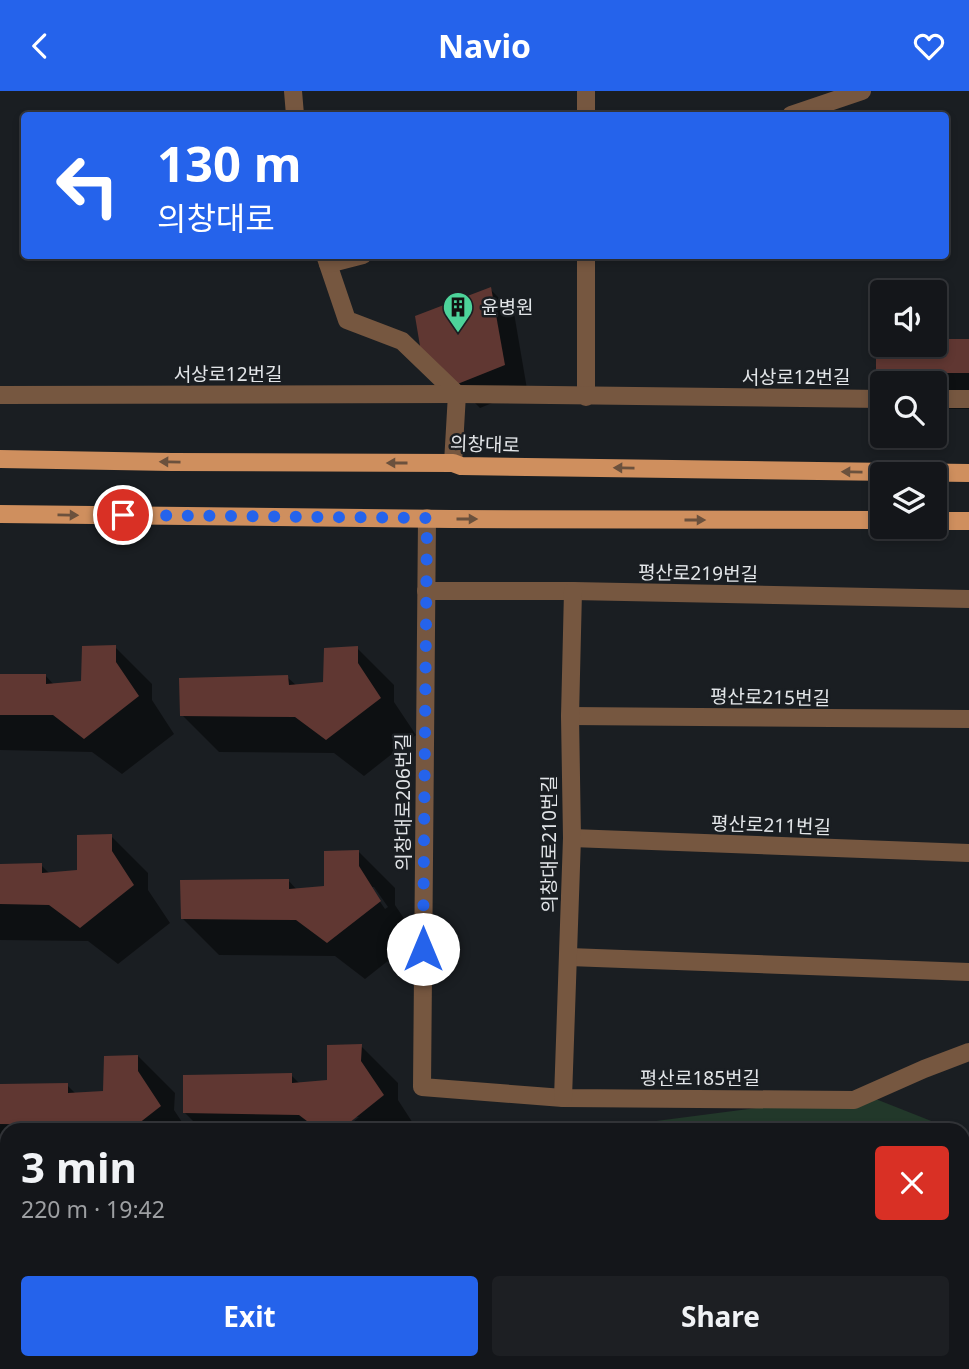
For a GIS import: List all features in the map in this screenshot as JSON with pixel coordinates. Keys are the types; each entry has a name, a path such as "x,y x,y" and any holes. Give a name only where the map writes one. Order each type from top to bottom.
{"main road":[{"name":"의창대로","path":"0,459 453,463 461,466 969,473"},
{"path":"0,514 870,520"},
{"path":"947,521 969,521"}],"street":[{"path":"293,91 295,112"},
{"path":"586,91 586,112"},
{"path":"800,112 862,91"},
{"path":"586,259 586,397"},
{"path":"327,260 347,320 402,341 457,394 453,463"},
{"name":"서상로12번길","path":"0,395 457,394 870,399"},
{"path":"947,399 969,399"},
{"name":"의창대로206번길","path":"422,1087 427,518"},
{"name":"평산로219번길","path":"426,591 573,591 969,599"},
{"name":"의창대로210번길","path":"563,1098 572,838 570,716 573,591"},
{"name":"평산로215번길","path":"570,716 969,719"},
{"name":"평산로211번길","path":"572,838 969,853"},
{"path":"569,957 969,972"},
{"name":"평산로185번길","path":"422,1087 563,1098 854,1100 969,1052"}],"green space":[{"path":"863,1094 936,1123 640,1123"}],"building":[{"name":"윤병원","path":"491,287 505,365 455,385 421,352 415,316"},
{"path":"947,339 969,339 969,373 876,371 876,357 947,357"},
{"path":"116,645 116,662 139,696 84,739 53,715 0,715 0,674 46,674 46,684 81,681 82,646"},
{"path":"358,646 358,663 381,698 326,740 295,717 180,716 179,678 288,675 289,685 323,682 324,648"},
{"path":"112,834 112,851 134,885 80,928 49,905 0,904 0,864 42,863 42,873 77,870 77,835"},
{"path":"359,850 359,866 381,901 327,943 296,920 181,919 180,880 289,879 289,889 324,886 324,851"},
{"path":"362,1044 361,1061 384,1095 349,1123 310,1123 299,1115 183,1113 183,1075 292,1073 292,1083 327,1080 327,1045"},
{"path":"138,1055 138,1071 161,1106 139,1123 0,1123 0,1084 68,1083 68,1093 103,1091 104,1056"}],"place":[{"name":"윤병원","path":"458,334"}],"route":[{"path":"123,515 427,518 423,949"}]}
